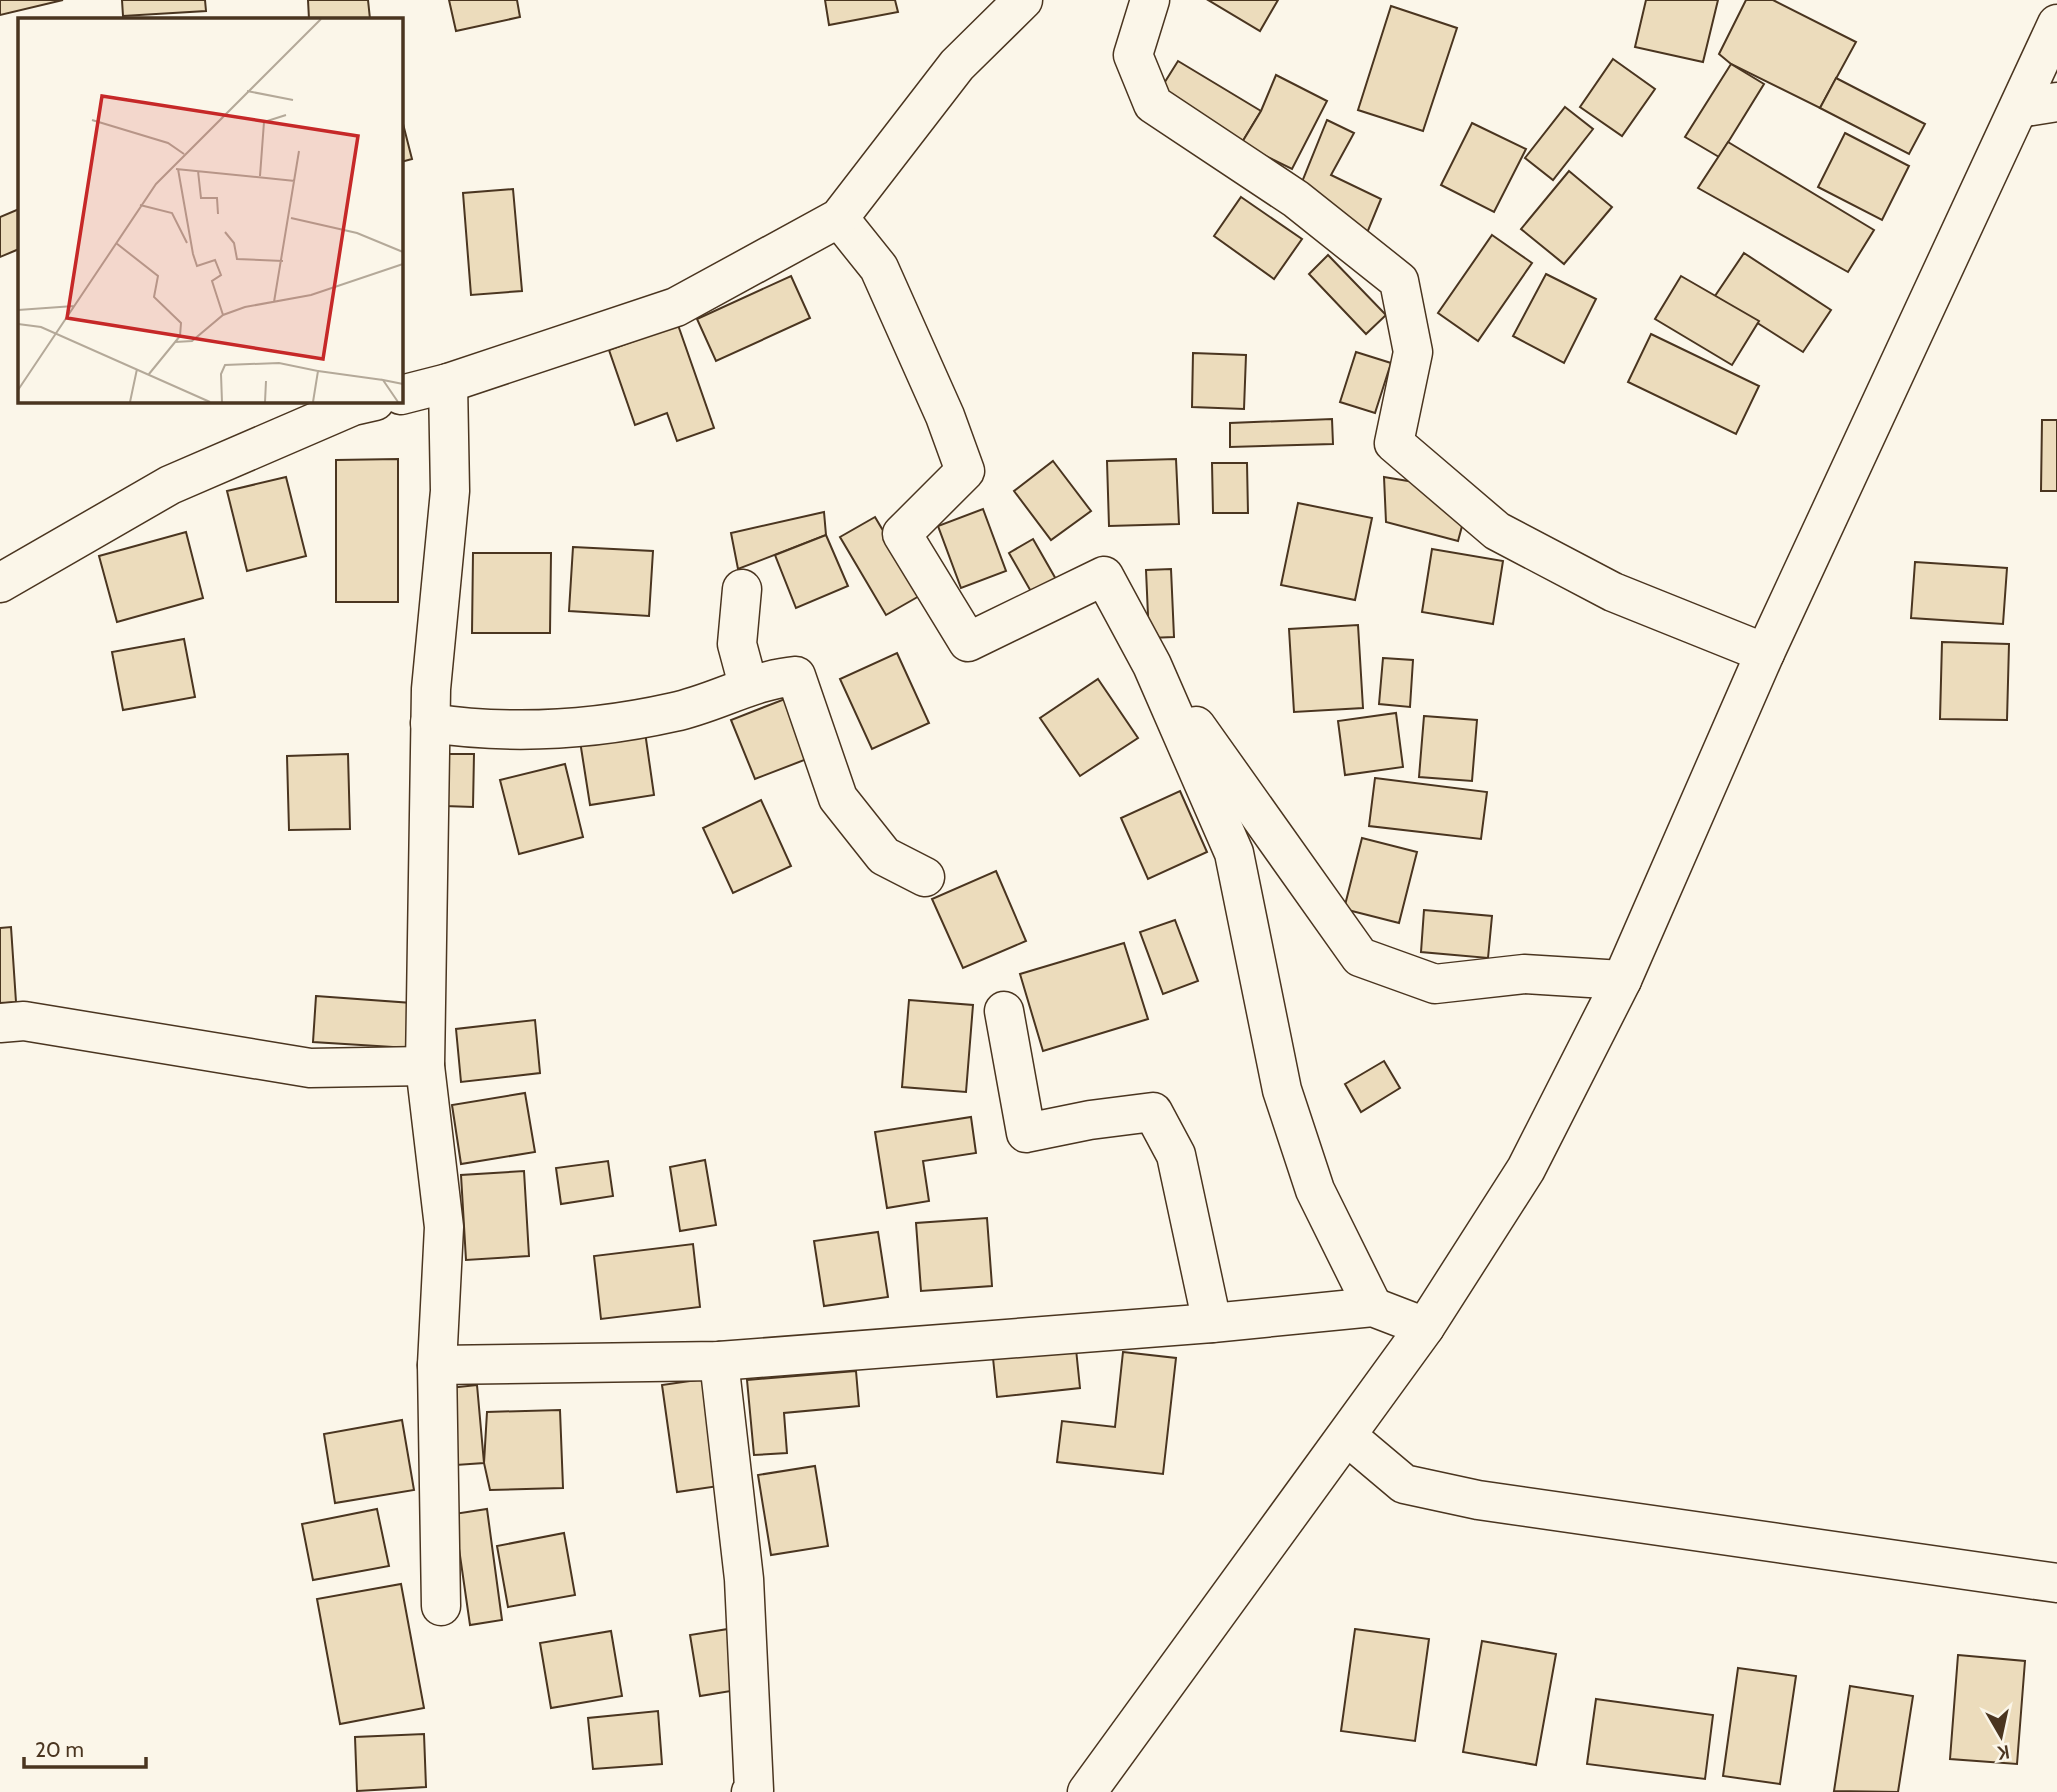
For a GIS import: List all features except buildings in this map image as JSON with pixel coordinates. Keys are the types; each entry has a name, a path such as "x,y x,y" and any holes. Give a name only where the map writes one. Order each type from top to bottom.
{"street":[{"path":"402,395 448,383 676,307 839,218 957,65 1023,0"},
{"path":"1150,0 1133,55 1153,104 1296,199 1399,281 1413,352 1394,443 1497,531 1613,592 1765,653"},
{"path":"1087,1792 1425,1327 1526,1169 1622,980 1765,653 2057,24"},
{"path":"2019,108 2057,102"},
{"path":"839,218 878,268 945,416 965,471 901,534 968,642 1104,576 1152,665 1234,853 1282,1090 1315,1190 1373,1307"},
{"path":"442,1606 437,1365 444,1227 425,1066 430,723 450,491 448,383"},
{"path":"0,583 170,485 353,406 371,402"},
{"path":"742,589 737,644 748,685"},
{"path":"1152,665 1360,957 1435,984 1524,974 1622,980"},
{"path":"430,723 536,732 675,712 767,678 796,676 838,798 884,856 925,877"},
{"path":"1004,1011 1026,1133 1090,1120 1153,1112 1176,1155 1212,1323"},
{"path":"0,1023 24,1021 310,1068 425,1066"},
{"path":"437,1365 719,1361 1212,1323 1373,1307 1425,1327"},
{"path":"719,1361 744,1579 754,1790 751,1792"},
{"path":"1347,1436 1404,1484 1478,1500 2057,1583"}]}
